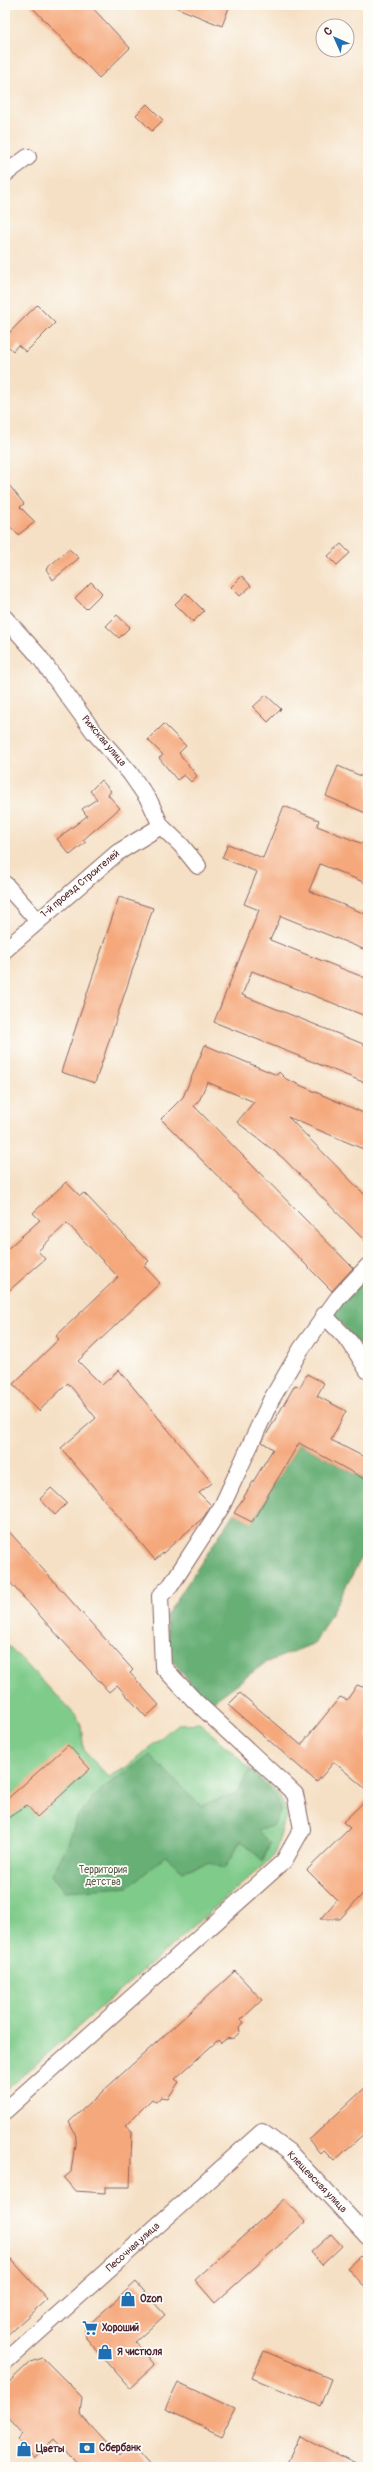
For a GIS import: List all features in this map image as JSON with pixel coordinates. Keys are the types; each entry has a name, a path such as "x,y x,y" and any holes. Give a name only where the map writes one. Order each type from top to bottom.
{"street":[{"path":"5,174 28,157"},
{"name":"Рижская улица","path":"5,618 38,655 94,732 130,773 150,802 161,826 181,845 198,866"},
{"name":"1-й проезд Строителей","path":"5,950 37,920 117,853 161,826"},
{"path":"5,884 37,920"},
{"path":"5,2111 284,1861 302,1829 295,1794 195,1701 163,1667 160,1596 171,1585 222,1506 271,1400 300,1349 324,1315 368,1266"},
{"path":"324,1315 350,1342 368,1371"},
{"name":"Клещевская улица","path":"262,2132 290,2152 368,2237"},
{"name":"Песочная улица","path":"5,2362 262,2132"}],"green space":[{"path":"368,1256 368,1355 326,1306"},
{"path":"299,1443 368,1481 368,1546 315,1643 265,1663 214,1701 200,1695 170,1658 166,1616 234,1513 252,1521"},
{"name":"Территория детства","path":"5,1642 77,1717 81,1726 84,1751 109,1777 127,1767 177,1724 200,1723 279,1795 287,1813 274,1856 5,2091"},
{"path":"150,1755 201,1806 237,1793 250,1770 277,1798 281,1809 274,1825 258,1831 270,1843 263,1861 241,1840 224,1869 210,1862 183,1871 165,1856 129,1887 65,1891 52,1875 67,1846 78,1815 103,1788"}],"building":[{"path":"30,5 90,5 130,48 99,78"},
{"path":"170,5 230,5 222,26"},
{"path":"147,104 163,120 152,131 136,115"},
{"path":"37,305 55,323 26,352 18,345 13,351 5,343 5,337"},
{"path":"5,480 24,504 20,507 35,522 18,535 5,521"},
{"path":"341,544 350,553 337,565 328,556"},
{"path":"69,549 79,558 53,580 46,569"},
{"path":"242,576 251,586 240,596 231,587"},
{"path":"91,582 102,593 86,609 75,598"},
{"path":"186,593 204,611 193,622 175,604"},
{"path":"117,615 130,627 119,638 106,626"},
{"path":"266,695 281,709 268,722 253,707"},
{"path":"164,724 186,746 179,753 197,776 191,782 184,775 177,780 159,758 163,755 148,740"},
{"path":"338,766 368,779 368,814 326,796"},
{"path":"101,780 111,791 108,795 120,808 83,840 86,842 70,855 57,839 87,816 82,809 97,799 90,791"},
{"path":"284,806 319,820 317,826 368,846 368,884 320,864 309,891 368,915 368,951 281,916 270,940 368,979 368,1017 252,971 242,995 368,1046 368,1084 214,1022 259,910 244,904 257,872 222,858 228,844 263,858"},
{"path":"119,897 153,908 95,1083 61,1072"},
{"path":"205,1045 277,1075 279,1072 286,1079 368,1115 368,1151 288,1117 368,1198 368,1244 283,1158 237,1122 254,1102 207,1082 200,1099 194,1106 353,1268 332,1291 161,1119 183,1097"},
{"path":"66,1182 80,1196 84,1193 149,1261 144,1266 160,1283 78,1361 102,1385 119,1370 212,1483 199,1493 211,1505 204,1517 155,1560 61,1448 96,1418 68,1383 39,1411 13,1384 59,1339 56,1336 118,1277 67,1223 38,1251 45,1259 5,1294 5,1251 40,1220 33,1213"},
{"path":"307,1374 324,1383 317,1396 346,1411 331,1440 368,1459 368,1481 299,1443 252,1522 234,1513 273,1449 262,1442 295,1385 300,1387"},
{"path":"51,1488 67,1503 55,1515 40,1499"},
{"path":"5,1527 133,1670 130,1673 159,1705 146,1717 117,1685 109,1692 5,1577"},
{"path":"357,1685 368,1689 368,1791 334,1762 317,1782 228,1705 240,1693 301,1745 340,1697 347,1700"},
{"path":"68,1745 90,1769 37,1817 27,1805 5,1820 5,1801"},
{"path":"368,1798 368,1888 340,1919 320,1919 337,1900 307,1870 350,1828 343,1822"},
{"path":"235,1971 262,2000 241,2020 244,2023 239,2027 240,2032 234,2038 226,2039 221,2043 218,2040 175,2079 179,2082 168,2098 161,2097 156,2102 152,2099 125,2126 132,2132 130,2187 105,2187 105,2193 75,2191 64,2178 71,2172 76,2136 69,2122"},
{"path":"368,2085 368,2130 334,2161 323,2150 320,2153 309,2140"},
{"path":"284,2199 305,2222 215,2303 195,2280"},
{"path":"331,2234 342,2246 322,2265 311,2252"},
{"path":"5,2252 47,2299 5,2337"},
{"path":"360,2256 368,2264 368,2290 347,2268"},
{"path":"136,2282 165,2315 135,2342 155,2365 130,2388 86,2338 85,2328"},
{"path":"264,2351 331,2379 320,2406 252,2378"},
{"path":"43,2358 82,2397 80,2414 119,2457 132,2445 151,2467 80,2467 54,2438 34,2459 18,2440 23,2434 5,2414 5,2386 30,2362"},
{"path":"178,2382 235,2409 222,2436 165,2409"},
{"path":"300,2436 364,2467 295,2467 287,2463"}],"place":[{"name":"Ozon","path":"128,2299"},
{"name":"Хороший","path":"90,2328"},
{"name":"Я чистюля","path":"105,2352"},
{"name":"Сбербанк","path":"87,2448"},
{"name":"Цветы","path":"24,2449"}]}
